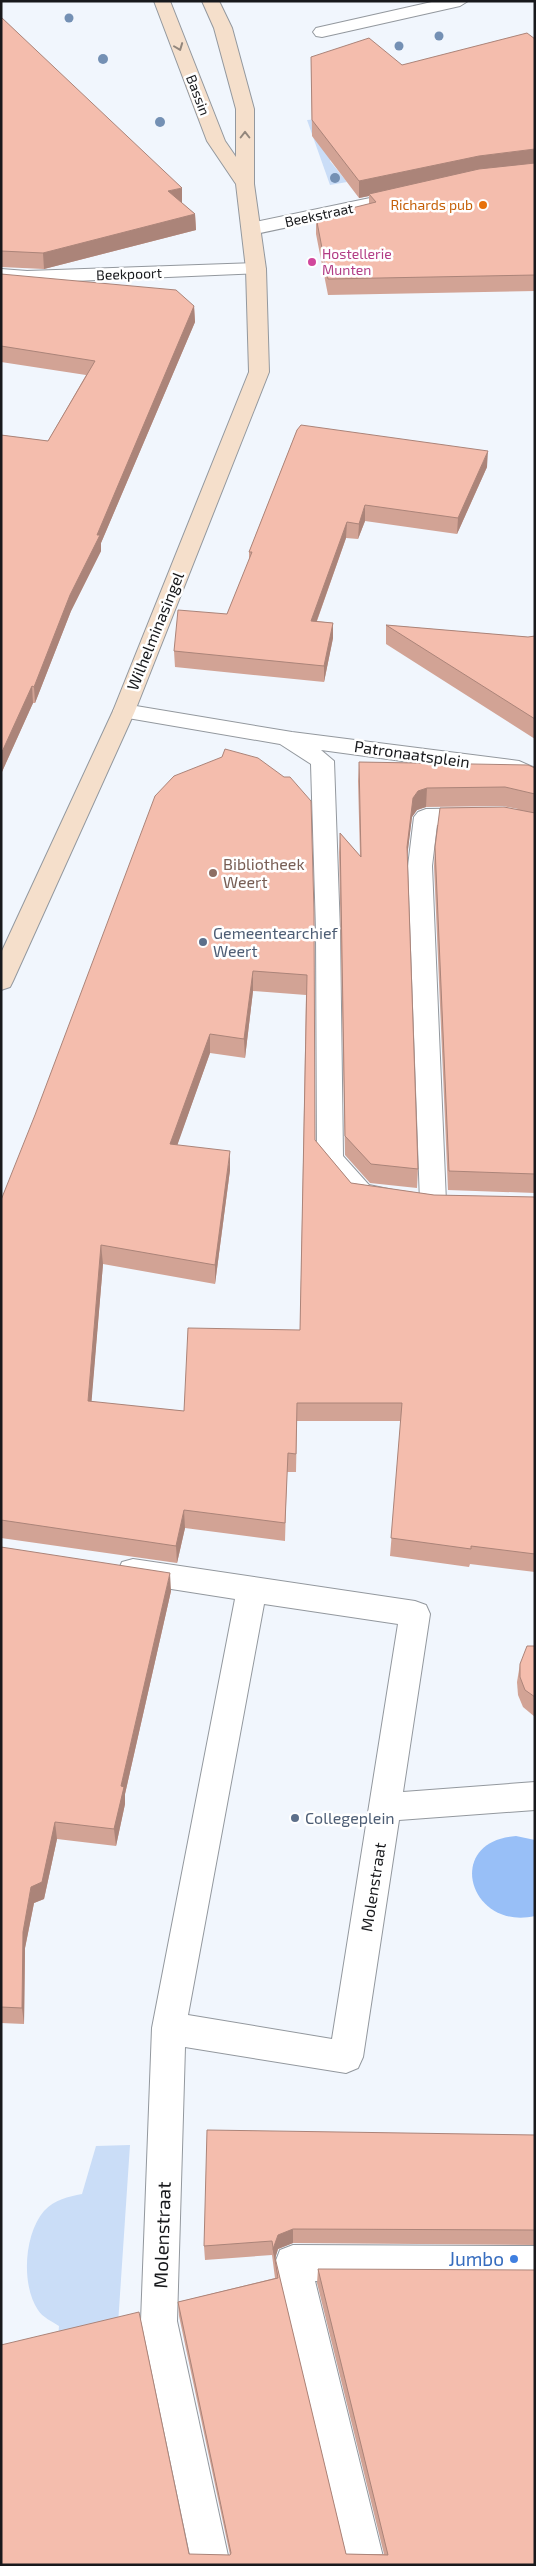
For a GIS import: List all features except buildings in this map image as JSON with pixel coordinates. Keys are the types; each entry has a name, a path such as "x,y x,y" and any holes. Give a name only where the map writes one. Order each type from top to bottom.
{"street":[{"name":"Bassin","path":"162,1 216,142 245,184"},
{"name":"Bassin","path":"210,1 223,28 245,109 245,184 256,270"},
{"path":"322,32 460,1"},
{"name":"Beekstraat","path":"251,229 412,195"},
{"name":"Beekpoort","path":"1,275 27,277 256,270"},
{"name":"Wilhelminasingel","path":"1,980 124,711 259,372 256,270"},
{"name":"Patronaatsplein","path":"124,711 287,738 519,769 535,779"},
{"name":"Patronaatsplein","path":"287,738 322,761 328,931 330,1159 362,1194 433,1202"},
{"path":"461,1203 433,1202 420,866 426,817 503,816 535,823"},
{"name":"Molenstraat","path":"107,1567 415,1614 346,2057 169,2028"},
{"name":"Molenstraat","path":"211,2565 159,2321 169,2028 252,1588"},
{"path":"385,1807 535,1796"},
{"path":"366,2565 293,2263 535,2264"}],"shaded area":[{"path":"343,117 330,161 347,182 330,185 307,120"},
{"path":"516,1836 535,1840 535,1916 512,1917 494,1911 481,1899 473,1883 473,1867 479,1853 493,1841"},
{"path":"130,2145 117,2339 57,2352 59,2326 40,2313 29,2287 27,2260 32,2233 37,2221 48,2207 62,2199 82,2194 96,2146"}],"place":[{"name":"Richards pub","path":"483,205"},
{"name":"Hostellerie Munten","path":"312,262"},
{"name":"Bibliotheek Weert","path":"213,873"},
{"name":"Gemeentearchief Weert","path":"203,942"},
{"name":"Collegeplein","path":"295,1818"},
{"name":"Jumbo","path":"514,2259"}]}
